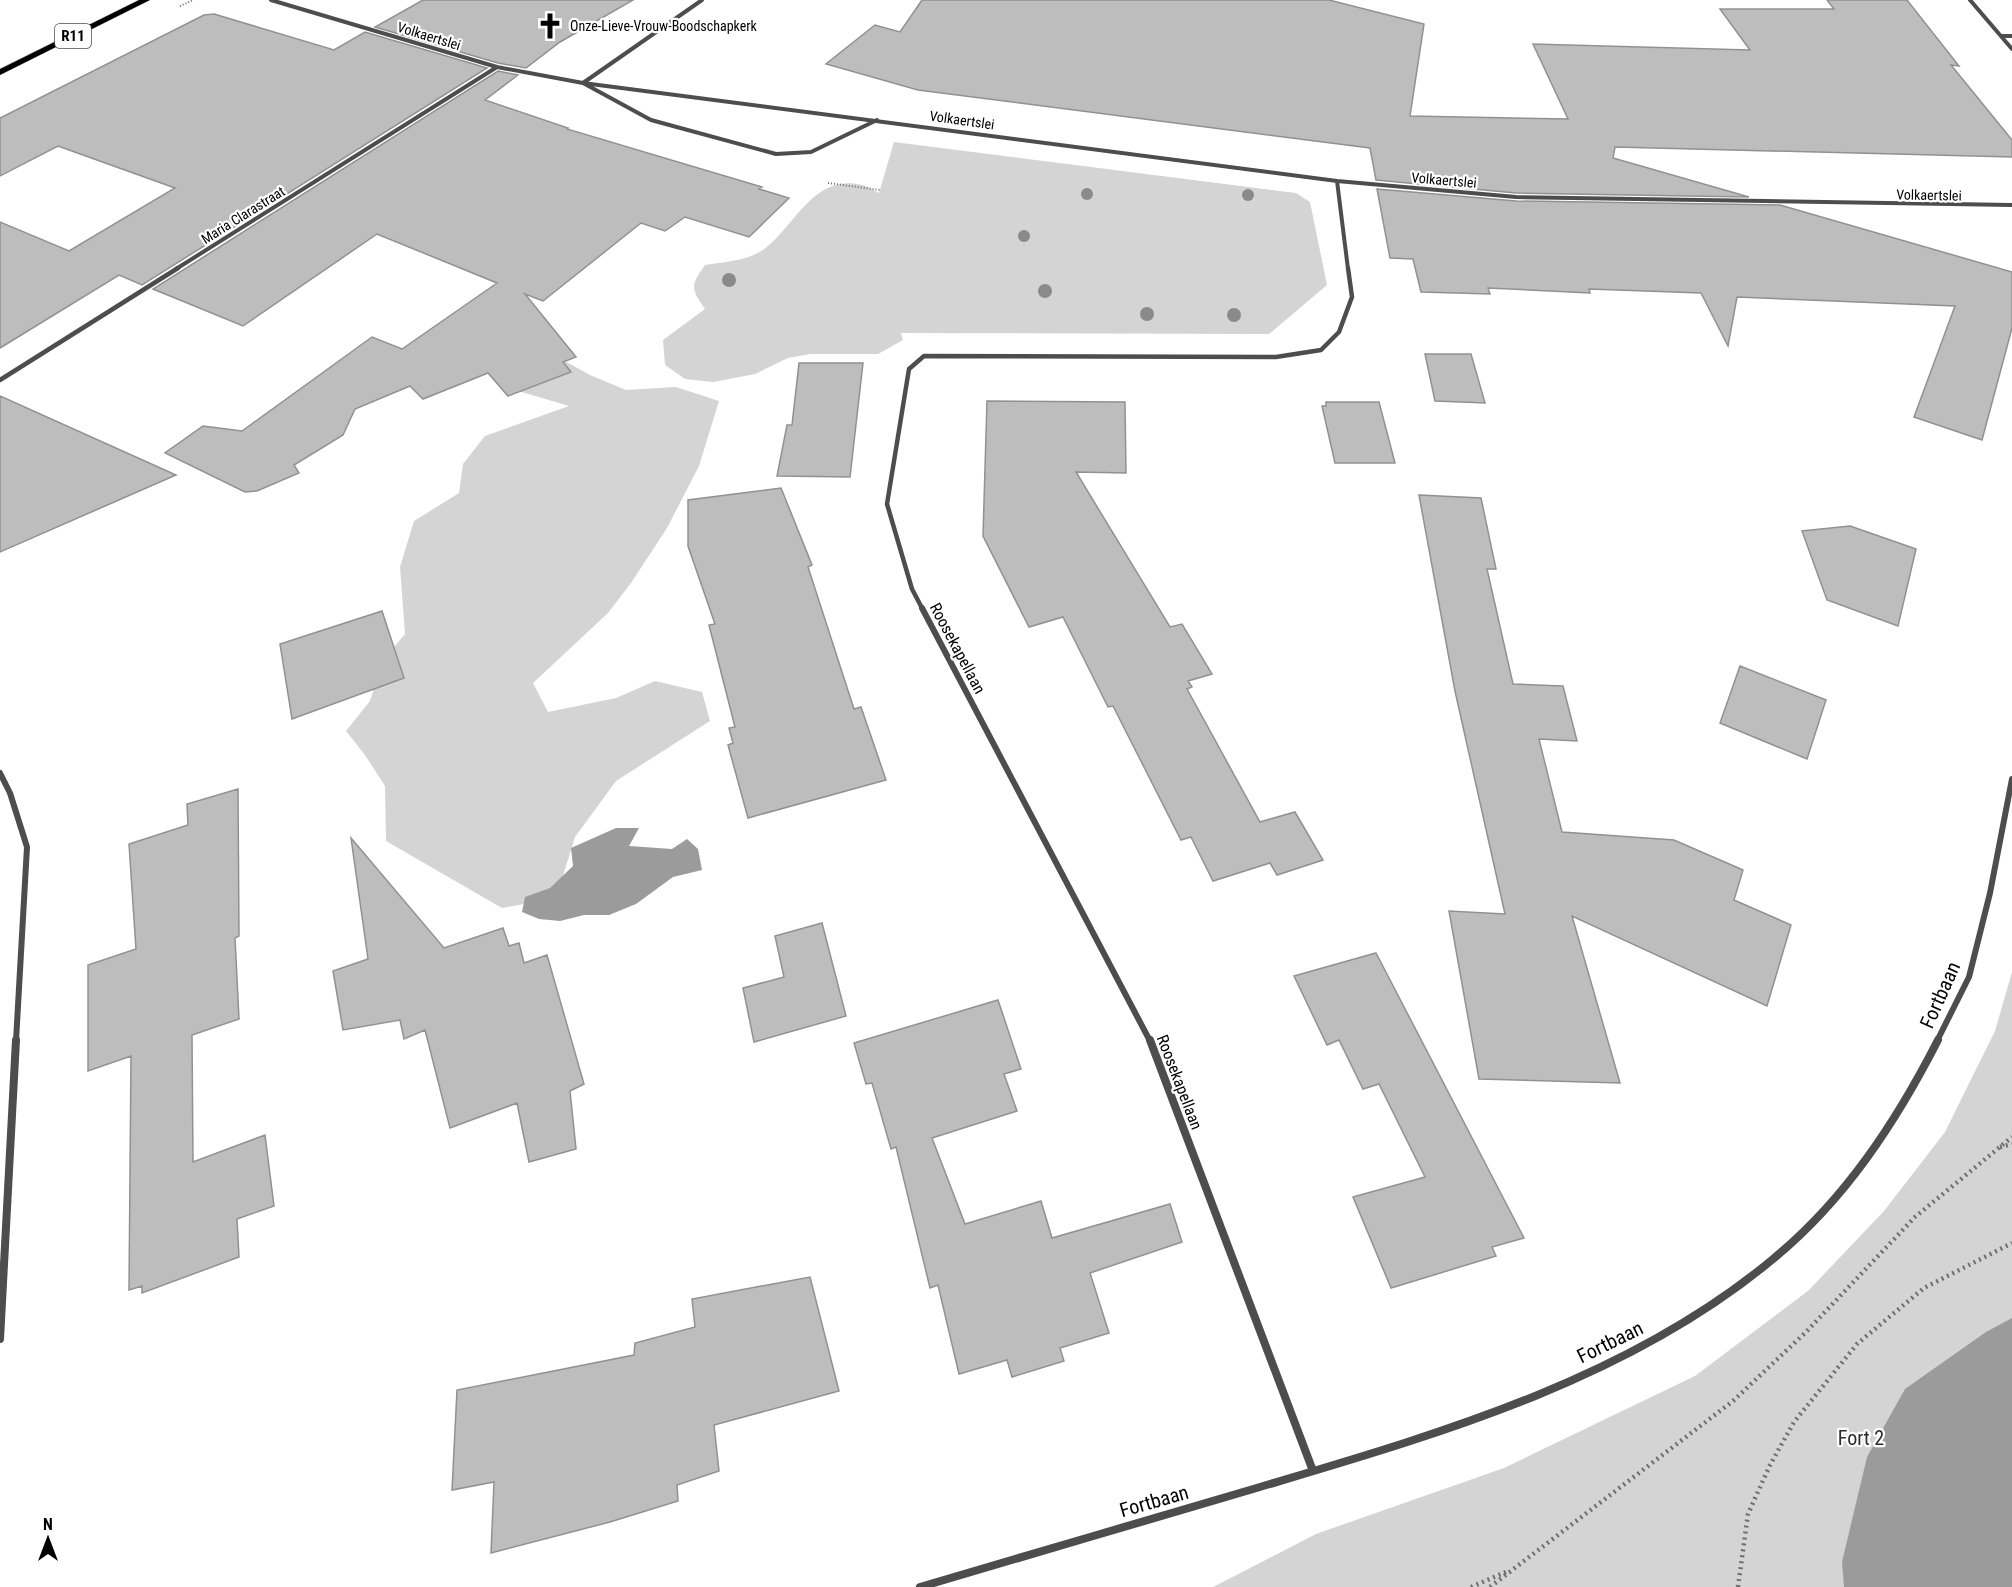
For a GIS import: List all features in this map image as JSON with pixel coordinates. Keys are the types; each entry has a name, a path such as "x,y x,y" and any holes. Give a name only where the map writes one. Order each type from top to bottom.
{"main road":[{"name":"R11","path":"0,72 146,0"}],"street":[{"name":"Volkaertslei","path":"271,0 497,67 583,83 1337,181 1516,197 2012,205"},
{"path":"583,83 702,0"},
{"path":"1970,0 2012,49"},
{"path":"2002,36 2012,36"},
{"name":"Maria Clarastraat","path":"0,380 497,67"},
{"name":"Volkaertslei","path":"583,83 651,120 776,154 810,152 878,120"},
{"name":"Roosekapellaan","path":"1313,1471 1152,1044 912,589 887,504 909,369 924,356 1276,357 1321,350 1339,332 1352,297 1337,181"},
{"path":"0,774 10,793 27,847 0,1339"},
{"name":"Fortbaan","path":"920,1587 1313,1471 1499,1411 1592,1370 1691,1320 1774,1258 1833,1203 1887,1132 1927,1061 1969,977 1990,893 2012,779"}],"path":[{"path":"1490,1587 1733,1401 1806,1332 1915,1217 2012,1137"},
{"path":"2000,1148 2012,1144"},
{"path":"1738,1587 1748,1514 1770,1464 1794,1422 1857,1344 1924,1288 2012,1243"},
{"path":"1471,1587 1510,1570"}],"green space":[{"path":"894,142 1296,193 1310,202 1327,285 1269,334 901,333 903,340 878,354 810,354 788,358 755,374 713,382 685,379 665,365 663,340 705,309 694,287 705,265 742,259 763,250 806,204 830,187 845,183 862,185 879,193"},
{"path":"554,355 590,375 626,390 676,387 719,401 699,466 667,528 631,583 608,613 533,683 548,712 616,698 655,681 702,692 710,721 616,781 575,837 556,898 502,908 386,841 385,786 346,731 370,701 382,661 405,634 400,567 414,521 459,493 463,464 485,436 569,406 508,388"},
{"name":"Fort 2","path":"2012,972 2012,1587 1213,1587 1316,1534 1504,1468 1695,1376 1809,1290 1884,1211 1945,1132 1995,1031"}],"shaded area":[{"path":"616,828 639,828 629,846 672,849 687,839 698,849 702,870 673,877 636,904 609,915 584,915 560,921 539,919 522,912 525,897 550,888 573,866 571,848"},
{"path":"2012,1318 2012,1587 1844,1587 1842,1562 1867,1457 1905,1389 1986,1332"}],"building":[{"path":"423,0 633,0 560,42 526,68 498,63 375,27"},
{"path":"922,0 1329,0 1424,24 1410,116 1568,119 1533,44 1750,50 1720,9 1834,9 1827,0 1907,0 1959,66 1951,65 2012,140 2012,157 1615,147 1613,158 1749,197 1516,193 1376,180 1370,148 918,90 826,64 875,25 900,32"},
{"path":"214,14 334,50 365,32 487,68 142,285 119,275 0,348 0,222 69,251 175,188 58,146 0,176 0,118 204,15"},
{"path":"498,71 518,75 485,100 567,129 762,187 759,189 789,198 749,237 685,217 665,231 641,223 543,301 525,294 576,357 563,362 571,372 508,396 488,373 423,399 410,386 355,409 343,435 294,465 299,473 257,491 245,492 165,453 203,426 242,431 372,337 402,349 497,283 377,234 243,326 153,289"},
{"path":"1377,189 1516,201 1780,205 2012,272 2012,328 1982,440 1914,417 1955,306 1737,297 1728,346 1701,293 1589,289 1590,293 1488,288 1490,294 1421,292 1413,259 1390,258"},
{"path":"1425,354 1471,354 1485,403 1435,401"},
{"path":"799,363 863,363 850,477 777,476 787,425 792,425"},
{"path":"0,396 176,475 0,552"},
{"path":"987,401 1125,402 1126,473 1076,472 1170,627 1182,624 1212,674 1188,681 1192,687 1187,689 1260,822 1295,812 1323,860 1277,875 1270,863 1213,881 1191,837 1181,840 1113,706 1108,707 1063,617 1029,627 983,536"},
{"path":"1326,402 1379,402 1395,463 1335,463 1322,406 1326,406"},
{"path":"781,488 812,565 808,567 854,709 861,707 886,780 748,818 728,745 733,743 729,728 735,727 709,625 715,624 688,546 688,500"},
{"path":"1419,495 1481,498 1496,569 1487,569 1513,684 1563,686 1577,741 1539,739 1562,832 1674,840 1743,870 1734,900 1791,925 1767,1006 1572,916 1620,1083 1479,1079 1449,911 1505,914 1455,691"},
{"path":"1850,526 1916,549 1898,626 1827,600 1802,531"},
{"path":"382,611 404,678 292,719 280,644"},
{"path":"1740,666 1826,700 1807,759 1720,723"},
{"path":"238,789 239,936 235,938 239,1019 192,1035 193,1162 265,1135 274,1206 237,1219 239,1257 142,1293 142,1286 129,1290 131,1056 88,1071 88,965 136,949 129,844 188,825 187,804"},
{"path":"351,838 444,948 503,928 509,946 519,943 524,963 547,955 584,1084 570,1091 576,1149 529,1162 517,1103 450,1128 425,1030 404,1039 400,1020 343,1030 333,971 368,959"},
{"path":"822,923 846,1016 754,1042 743,988 784,977 775,936"},
{"path":"1376,953 1524,1238 1492,1247 1496,1256 1391,1288 1353,1197 1425,1177 1379,1084 1363,1089 1339,1040 1327,1045 1294,976"},
{"path":"998,1000 1021,1069 1004,1074 1017,1111 932,1138 965,1224 1041,1201 1052,1238 1170,1204 1182,1242 1090,1273 1109,1333 1060,1348 1064,1361 1012,1377 1007,1360 959,1374 938,1285 930,1288 896,1147 891,1149 872,1083 866,1084 854,1043"},
{"path":"810,1277 839,1391 714,1425 719,1471 677,1485 678,1501 610,1522 491,1553 494,1482 452,1490 457,1390 634,1355 635,1343 695,1327 692,1299"}],"place":[{"name":"Onze-Lieve-Vrouw-Boodschapkerk","path":"550,26"}]}
